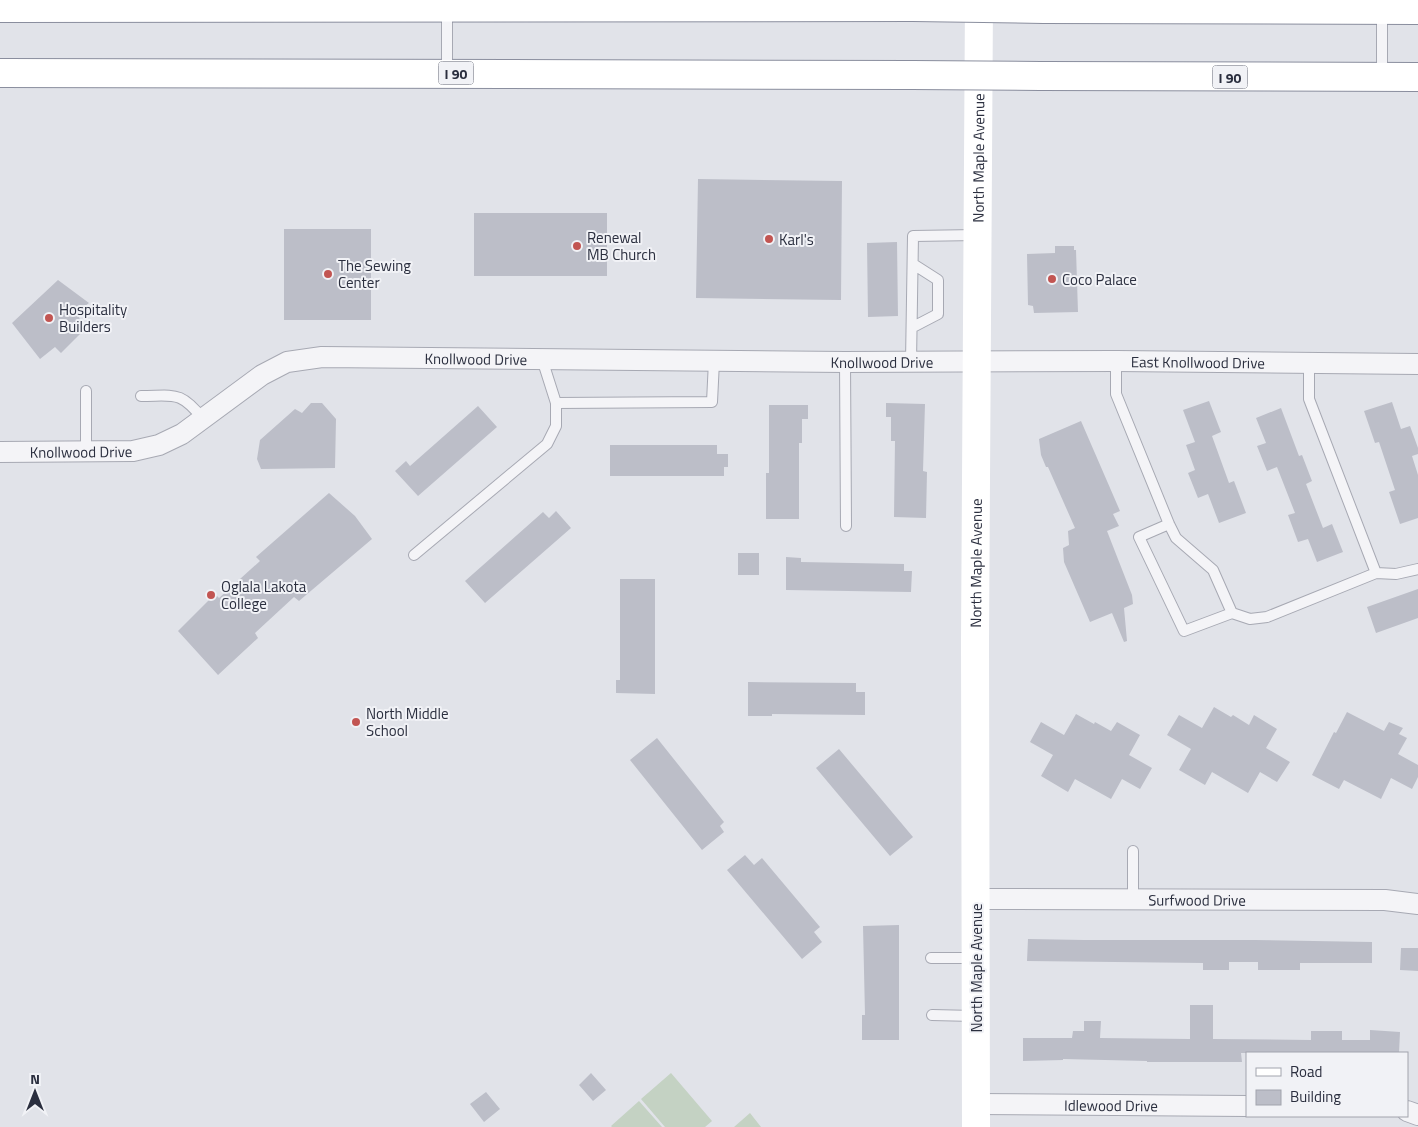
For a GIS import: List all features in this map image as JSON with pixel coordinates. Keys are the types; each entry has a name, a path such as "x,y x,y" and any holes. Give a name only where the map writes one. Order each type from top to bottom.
{"main road":[{"name":"North Maple Avenue","path":"976,1115 979,0"},
{"path":"0,2 105,7"},
{"path":"0,8 913,7 1418,10"},
{"name":"I 90","path":"0,72 1418,77"}],"street":[{"name":"Knollwood Drive","path":"0,452 133,451 159,445 182,434 262,375 287,362 322,357 978,362"},
{"name":"East Knollwood Drive","path":"978,362 1116,361 1418,364"},
{"name":"Surfwood Drive","path":"976,899 1385,900 1418,904"},
{"name":"Idlewood Drive","path":"976,1115 1246,1106"}],"lane":[{"path":"447,7 447,73"},
{"path":"1382,10 1382,77"},
{"path":"911,362 913,236 978,235"},
{"path":"913,264 938,280 938,314 913,327"},
{"path":"414,555 548,444 556,426 556,403 542,359"},
{"path":"556,403 712,402 714,361"},
{"path":"1116,361 1116,394 1169,524 1176,538 1213,570 1232,613"},
{"path":"845,362 846,526"},
{"path":"1309,363 1309,399 1376,573"},
{"path":"86,392 86,452"},
{"path":"141,396 175,396 184,399 203,419"},
{"path":"1169,524 1139,537 1184,631 1232,613 1250,619 1267,617 1376,573 1396,574 1418,569"},
{"path":"1133,851 1133,899"},
{"path":"931,958 976,958"},
{"path":"932,1015 976,1016"}],"green space":[{"path":"671,1073 712,1121 705,1127 665,1127 641,1099"},
{"path":"639,1101 662,1127 611,1126"},
{"path":"750,1113 761,1127 734,1127"}],"building":[{"name":"Karl's","path":"698,179 842,181 841,300 696,298"},
{"path":"474,213 607,213 607,276 474,276"},
{"name":"The Sewing Center","path":"284,229 371,229 371,320 284,320"},
{"path":"897,242 898,316 868,317 867,243"},
{"name":"Coco Palace","path":"1055,246 1074,246 1074,250 1076,250 1078,312 1034,313 1033,306 1028,305 1027,254 1055,253"},
{"name":"Hospitality Builders","path":"58,280 89,303 77,312 84,330 61,353 55,347 40,359 12,323"},
{"path":"1209,401 1221,432 1212,436 1229,483 1234,481 1246,513 1219,523 1208,494 1198,498 1188,473 1195,470 1186,445 1195,442 1183,410"},
{"path":"1392,402 1401,429 1410,426 1418,448 1418,454 1412,456 1418,475 1418,518 1400,524 1389,492 1395,490 1379,442 1375,443 1364,411"},
{"path":"311,403 322,403 336,419 335,468 261,469 257,459 260,440 295,409 302,413"},
{"path":"886,403 925,404 923,471 927,472 926,518 894,517 895,441 891,441 891,417 886,417"},
{"path":"769,405 808,405 808,419 802,419 802,443 799,443 799,519 766,519 766,473 769,473"},
{"path":"478,406 497,427 418,496 395,471 406,461 410,466"},
{"path":"1281,408 1299,456 1302,455 1312,481 1306,484 1323,528 1332,524 1343,552 1317,562 1308,539 1298,542 1288,515 1295,513 1277,467 1267,471 1257,446 1266,443 1256,418"},
{"path":"1081,421 1120,511 1113,514 1119,526 1107,531 1132,595 1133,604 1124,608 1127,641 1124,642 1112,613 1090,622 1064,562 1063,548 1069,545 1068,531 1075,528 1041,455 1039,439"},
{"path":"610,445 717,445 717,454 728,454 728,467 724,467 724,476 610,476"},
{"path":"329,493 355,516 372,539 299,601 294,597 255,633 258,638 218,675 178,631 215,594 219,598 260,561 256,557"},
{"path":"556,511 571,528 485,603 465,581 543,512 549,518"},
{"path":"738,553 759,553 759,575 738,575"},
{"path":"786,557 801,558 801,562 904,564 904,571 912,571 911,592 786,590"},
{"path":"620,579 655,579 655,694 616,693 616,680 620,680"},
{"path":"1418,589 1418,618 1376,633 1367,607"},
{"path":"748,682 856,683 856,692 865,692 865,715 772,714 772,716 748,716"},
{"path":"1214,707 1231,717 1233,715 1249,725 1254,715 1277,729 1266,748 1290,762 1277,782 1260,772 1248,793 1212,772 1205,785 1179,770 1191,749 1167,735 1179,715 1202,728"},
{"path":"1347,712 1384,731 1389,722 1403,728 1399,734 1407,738 1398,754 1418,765 1418,777 1412,789 1391,778 1381,799 1344,780 1339,789 1312,775 1334,732 1336,733"},
{"path":"1076,714 1111,731 1117,722 1140,735 1129,755 1152,768 1140,789 1122,779 1111,799 1075,779 1068,792 1041,776 1053,755 1030,742 1041,722 1064,735"},
{"path":"657,738 724,822 720,826 724,832 702,850 630,760"},
{"path":"839,749 913,837 890,856 816,768"},
{"path":"745,855 754,865 762,858 820,927 814,932 822,942 802,959 727,870"},
{"path":"899,925 899,1040 862,1040 862,1015 865,1015 863,926"},
{"path":"1028,939 1372,942 1372,963 1300,963 1300,970 1258,970 1258,962 1229,962 1229,970 1203,970 1203,963 1027,961"},
{"path":"1401,948 1418,948 1418,971 1400,970"},
{"path":"1190,1005 1213,1005 1213,1039 1311,1040 1311,1031 1342,1031 1342,1040 1370,1040 1370,1030 1400,1032 1399,1052 1246,1052 1241,1053 1242,1062 1147,1062 1063,1059 1023,1061 1023,1038 1072,1038 1073,1031 1084,1031 1084,1021 1101,1021 1100,1038 1190,1039"},
{"path":"591,1073 606,1090 593,1101 579,1085"},
{"path":"486,1092 500,1109 484,1122 470,1104"}],"place":[{"name":"Karl's","path":"769,239"},
{"name":"Renewal MB Church","path":"577,246"},
{"name":"The Sewing Center","path":"328,274"},
{"name":"Coco Palace","path":"1052,279"},
{"name":"Hospitality Builders","path":"49,318"},
{"name":"Oglala Lakota College","path":"211,595"},
{"name":"North Middle School","path":"356,722"}]}
